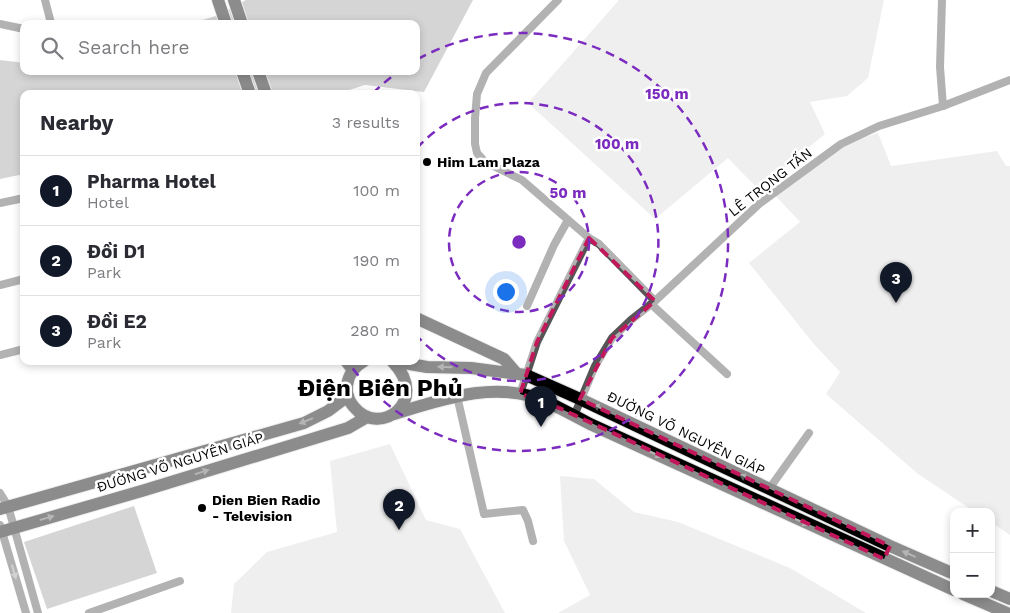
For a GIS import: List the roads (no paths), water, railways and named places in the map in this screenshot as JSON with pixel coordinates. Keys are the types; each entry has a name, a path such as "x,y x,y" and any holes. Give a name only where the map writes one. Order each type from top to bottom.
{"main road":[{"path":"234,0 241,20"},
{"path":"218,1 225,20"},
{"path":"243,75 249,90"},
{"path":"259,75 265,90"},
{"path":"420,320 504,359 522,375"},
{"path":"394,414 406,398 407,388 406,379 396,365"},
{"name":"ĐƯỜNG VÕ NGUYÊN GIÁP","path":"416,365 471,368 522,375 580,398 890,546 950,572"},
{"path":"350,366 347,387 348,396 358,412 367,417 376,419 386,418 436,401 480,392 520,394 544,400 574,416 950,588"},
{"name":"ĐƯỜNG VÕ NGUYÊN GIÁP","path":"4,508 304,423 328,411 348,396"},
{"name":"ĐƯỜNG VÕ NGUYÊN GIÁP","path":"4,529 145,490 348,428 367,417"},
{"path":"884,559 890,546"},
{"path":"995,593 1010,599"},
{"path":"972,598 1003,612"}],"street":[{"path":"45,0 50,20"},
{"path":"558,0 486,73 477,94 475,118 477,153 485,162 522,180 589,238 599,244 653,302 727,374"},
{"path":"942,0 940,67 943,106"},
{"path":"0,24 20,28"},
{"name":"LÊ TRỌNG TẤN","path":"574,416 595,366 612,338 759,204 840,144 879,126 943,106 1010,80"},
{"path":"0,204 20,199"},
{"path":"527,306 568,220"},
{"path":"520,394 522,375 589,238"},
{"path":"0,285 20,280"},
{"path":"0,355 20,349"},
{"path":"457,396 484,514 523,510 533,541"},
{"path":"769,489 809,433"},
{"path":"0,492 4,508 4,529 26,613"},
{"path":"4,529 38,613"},
{"path":"89,613 180,582"}],"place":[{"name":"Him Lam Plaza","path":"427,162"},
{"name":"Đồi E2","path":"896,303"},
{"name":"Pharma Hotel","path":"541,427"},
{"name":"Dien Bien Radio - Television","path":"202,508"},
{"name":"Đồi D1","path":"399,530"}],"district":[{"name":"Điện Biên Phủ","path":"380,388"}]}
